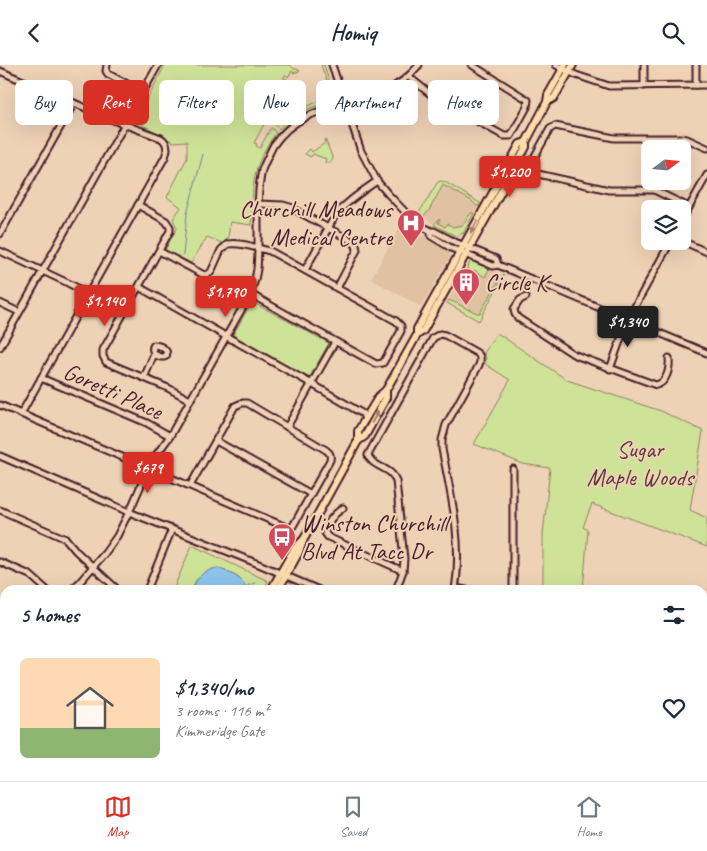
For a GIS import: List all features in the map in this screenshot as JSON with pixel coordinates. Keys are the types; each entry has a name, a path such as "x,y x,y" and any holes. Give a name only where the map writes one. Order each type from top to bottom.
{"main road":[{"path":"358,441 358,431 364,417 379,396 386,390 416,335 423,331 520,144 526,142 547,103 548,95 567,67"},
{"path":"280,585 294,549 304,539 358,441 365,435 386,398 386,390"},
{"path":"274,585 283,575"}],"street":[{"path":"107,65 106,71 108,74 120,80"},
{"path":"149,81 158,65"},
{"path":"332,65 337,80"},
{"path":"404,80 419,65"},
{"path":"409,77 434,97 504,136 511,136 527,107 528,100 472,65"},
{"path":"556,65 567,67 600,84 609,86 707,85"},
{"path":"644,65 644,86"},
{"path":"696,65 696,85"},
{"path":"0,71 83,107"},
{"path":"0,234 74,103"},
{"path":"76,585 93,567 117,536 151,462 170,436 250,294 257,269 260,183 264,164 281,136 290,127 303,118 316,113"},
{"path":"0,347 103,160 124,125"},
{"path":"21,414 167,152 167,144 161,138 128,125"},
{"path":"352,125 360,151 377,181 395,203 411,218 431,231 493,266 498,265 707,353"},
{"path":"675,200 654,190 609,190 538,174 531,169 531,163 550,129 556,126 614,138 687,139 707,148"},
{"path":"691,203 707,175"},
{"path":"305,270 336,214 343,206 377,181"},
{"path":"259,204 290,207 356,245 357,250 337,287"},
{"path":"138,205 166,221 169,224 170,231 103,351 103,358 106,362 190,400"},
{"path":"159,251 204,275 208,275 211,272 221,250 226,245 232,243 275,253 396,321 401,328 400,334 385,361 379,365 250,294"},
{"path":"691,245 707,252"},
{"path":"610,369 628,319 666,250"},
{"path":"0,251 42,270 124,313"},
{"path":"139,287 312,384 364,417"},
{"path":"526,297 520,300 514,309 518,318 573,354 653,384 661,384 664,381 669,358"},
{"path":"0,303 19,312"},
{"path":"398,585 403,571 404,559 396,481 392,473 373,462 368,458 368,455 433,338 437,334 443,334 476,353 481,360 446,425 442,440 442,449 452,499 458,559 455,585"},
{"path":"287,427 335,342"},
{"path":"144,378 154,354"},
{"name":"Goretti Place","path":"42,378 147,423 170,436"},
{"path":"0,405 286,527 293,526 331,456 326,450 247,403 242,403 235,406 190,486"},
{"path":"216,441 311,494"},
{"path":"0,455 129,512 307,585"},
{"path":"513,469 513,585"},
{"path":"343,508 336,513 326,528 328,537 403,571"},
{"path":"0,510 62,537 113,585"},
{"path":"149,585 172,529"},
{"path":"0,562 30,575 41,585"}],"shaded area":[{"path":"440,181 445,182 480,203 463,234 461,233 458,237 434,225 419,213"},
{"path":"403,221 416,232 449,251 450,254 421,307 371,279"},
{"path":"472,261 504,276 479,321 447,303"}],"green space":[{"path":"165,65 290,65 300,71 293,73 292,71 288,77 284,76 284,79 287,80 244,80 244,125 264,125 254,143 260,148 270,129 272,128 276,133 262,155 255,176 251,225 230,222 228,239 222,243 207,237 191,263 165,250 177,228 173,219 181,207 167,197 187,158 187,141 173,142 143,125 149,125 149,96"},
{"path":"321,65 324,65 329,80 326,80"},
{"path":"316,102 316,106 306,110 306,107"},
{"path":"325,139 333,159 330,163 325,163 326,159 313,154 311,157 305,154 310,149 312,152 325,143"},
{"path":"440,181 445,182 480,203 478,207 472,201 443,185 428,212 423,216 419,213"},
{"path":"471,213 474,213 463,234 461,233 458,237 434,225 439,219 438,223 445,227 448,224 453,227 463,225"},
{"path":"472,261 490,267 485,277 474,270 471,274 467,269"},
{"path":"504,275 479,321 447,303 449,300 476,313 480,313"},
{"path":"252,302 329,343 309,378 233,335"},
{"name":"Sugar Maple Woods","path":"497,333 567,380 661,411 703,431 690,510 707,518 707,547 592,504 583,527 588,530 583,585 543,585 543,535 550,468 523,464 474,444 510,380 485,364 486,358 484,353"},
{"path":"192,545 268,581 266,585 244,585 241,580 224,570 196,580 194,585 175,585"}],"water":[{"path":"217,568 242,580 245,585 194,585 201,575"}],"waterway":[{"path":"183,255 187,214 203,154"},
{"path":"250,585 255,583"}],"place":[{"name":"Churchill Meadows Medical Centre","path":"411,247"},
{"name":"Circle K","path":"466,306"},
{"name":"Winston Churchill Blvd At Tacc Dr","path":"282,561"}]}
